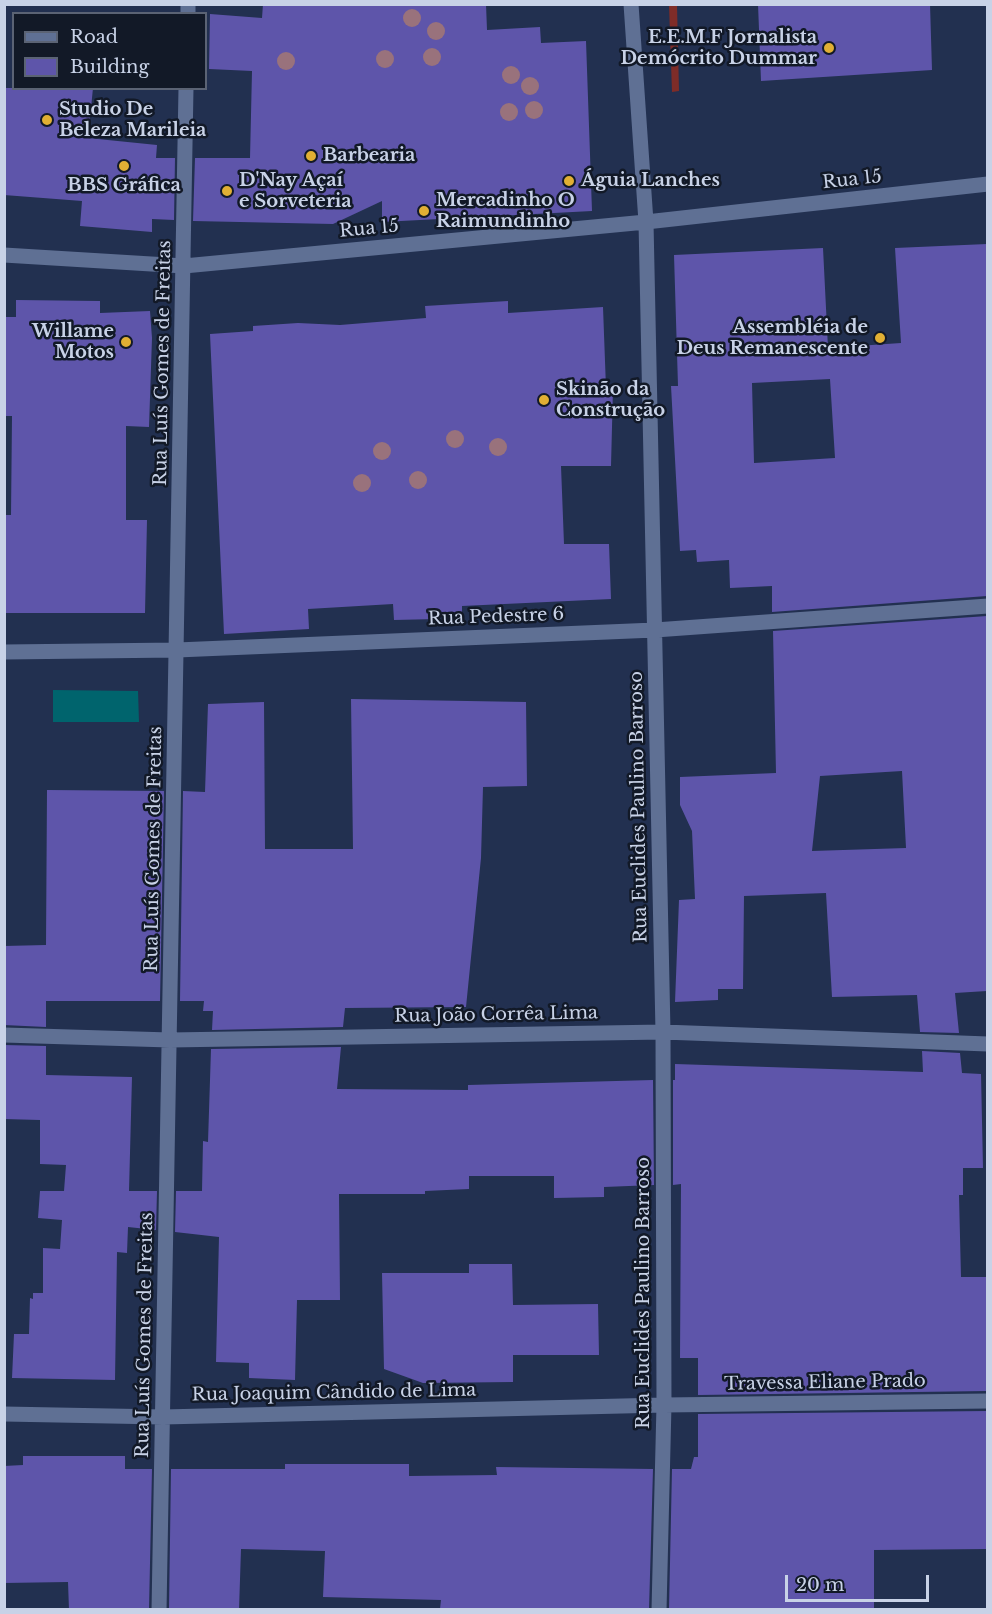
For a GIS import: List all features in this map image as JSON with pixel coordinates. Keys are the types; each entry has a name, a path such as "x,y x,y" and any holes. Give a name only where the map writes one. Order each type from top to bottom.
{"street":[{"name":"Rua Euclides Paulino Barroso","path":"631,4 646,222 663,1032 664,1404 659,1610"},
{"name":"Rua Luís Gomes de Freitas","path":"159,1610 186,90"},
{"name":"Rua 15","path":"4,255 184,266 646,222 987,184"},
{"name":"Rua Pedestre 6","path":"4,652 177,650 655,630 987,606"},
{"name":"Rua João Corrêa Lima","path":"4,1035 170,1040 663,1032 987,1044"},
{"name":"Travessa Eliane Prado","path":"664,1404 987,1401"},
{"name":"Rua Joaquim Cândido de Lima","path":"4,1414 162,1417 664,1404"}],"shaded area":[{"path":"669,5 677,5 679,91 672,92"},
{"path":"53,690 138,691 139,722 53,722"}],"building":[{"path":"263,4 486,4 487,30 540,27 541,43 586,41 592,211 382,222 382,201 333,224 193,221 195,158 250,158 252,71 209,69 210,14 262,18"},
{"path":"758,4 930,4 932,70 761,81"},
{"path":"4,88 12,88 12,90 93,90 88,138 157,145 156,158 175,158 174,220 152,219 152,232 80,226 82,201 4,195"},
{"path":"987,244 987,596 772,612 772,586 730,588 729,560 697,562 696,550 680,551 671,386 678,386 674,255 823,248 828,348 901,343 895,248","holes":["830,379 835,458 754,463 752,383"]},
{"path":"16,300 100,301 100,313 150,311 152,338 149,427 126,426 126,520 147,520 145,613 4,613 4,515 11,515 12,416 4,416 4,317 16,317"},
{"path":"508,301 508,313 603,307 606,388 613,388 611,466 561,466 564,544 609,544 611,599 462,606 462,612 437,613 437,619 394,620 393,604 308,609 309,629 224,634 210,334 253,331 253,326 298,323 340,325 426,318 425,306"},
{"path":"987,616 987,991 955,993 959,1033 920,1032 917,995 832,997 826,893 744,896 743,989 718,989 718,1000 675,1002 679,900 695,899 692,831 680,805 680,777 776,773 773,631","holes":["902,771 906,848 812,851 820,776"]},
{"path":"351,699 526,702 527,786 483,787 481,858 466,1007 345,1008 343,1027 212,1030 213,1011 203,1011 204,1001 180,1001 183,791 205,792 208,704 264,702 265,849 353,849"},
{"path":"47,790 164,791 160,1001 46,1001 46,1027 4,1025 4,946 46,945"},
{"path":"4,1045 46,1046 46,1075 132,1077 129,1191 157,1191 156,1230 128,1227 127,1253 117,1252 115,1380 12,1378 14,1334 29,1334 30,1298 33,1299 33,1293 43,1293 43,1248 60,1249 62,1220 38,1218 40,1191 64,1191 66,1165 40,1164 40,1120 4,1119"},
{"path":"341,1047 337,1089 468,1090 468,1085 653,1080 654,1185 604,1187 604,1197 554,1198 554,1176 469,1176 469,1189 425,1191 425,1194 339,1194 340,1300 297,1300 295,1380 249,1378 249,1363 216,1362 219,1237 175,1232 176,1191 202,1191 203,1141 208,1142 211,1049"},
{"path":"922,1051 960,1053 962,1073 981,1074 983,1168 963,1168 963,1195 959,1195 961,1277 987,1277 987,1391 698,1395 698,1358 680,1358 681,1184 673,1185 675,1064 923,1072"},
{"path":"469,1264 512,1264 513,1305 598,1304 599,1355 513,1355 513,1382 423,1383 384,1369 382,1273 469,1273"},
{"path":"987,1411 987,1549 874,1550 874,1610 669,1610 672,1469 691,1469 694,1457 698,1457 698,1414"},
{"path":"23,1456 125,1456 125,1469 152,1469 149,1610 69,1610 68,1582 4,1583 4,1466 23,1465"},
{"path":"285,1464 409,1464 409,1476 497,1475 496,1467 653,1469 649,1610 440,1609 441,1600 323,1597 325,1551 241,1549 239,1610 169,1610 171,1469 285,1469"}],"place":[{"name":"E.E.M.F Jornalista Demócrito Dummar","path":"829,48"},
{"name":"Studio De Beleza Marileia","path":"47,120"},
{"name":"Barbearia","path":"311,156"},
{"name":"BBS Gráfica","path":"124,166"},
{"name":"Águia Lanches","path":"569,181"},
{"name":"D'Nay Açaí e Sorveteria","path":"227,191"},
{"name":"Mercadinho O Raimundinho","path":"424,211"},
{"name":"Assembléia de Deus Remanescente","path":"880,338"},
{"name":"Willame Motos","path":"126,342"},
{"name":"Skinão da Construção","path":"544,400"}]}
